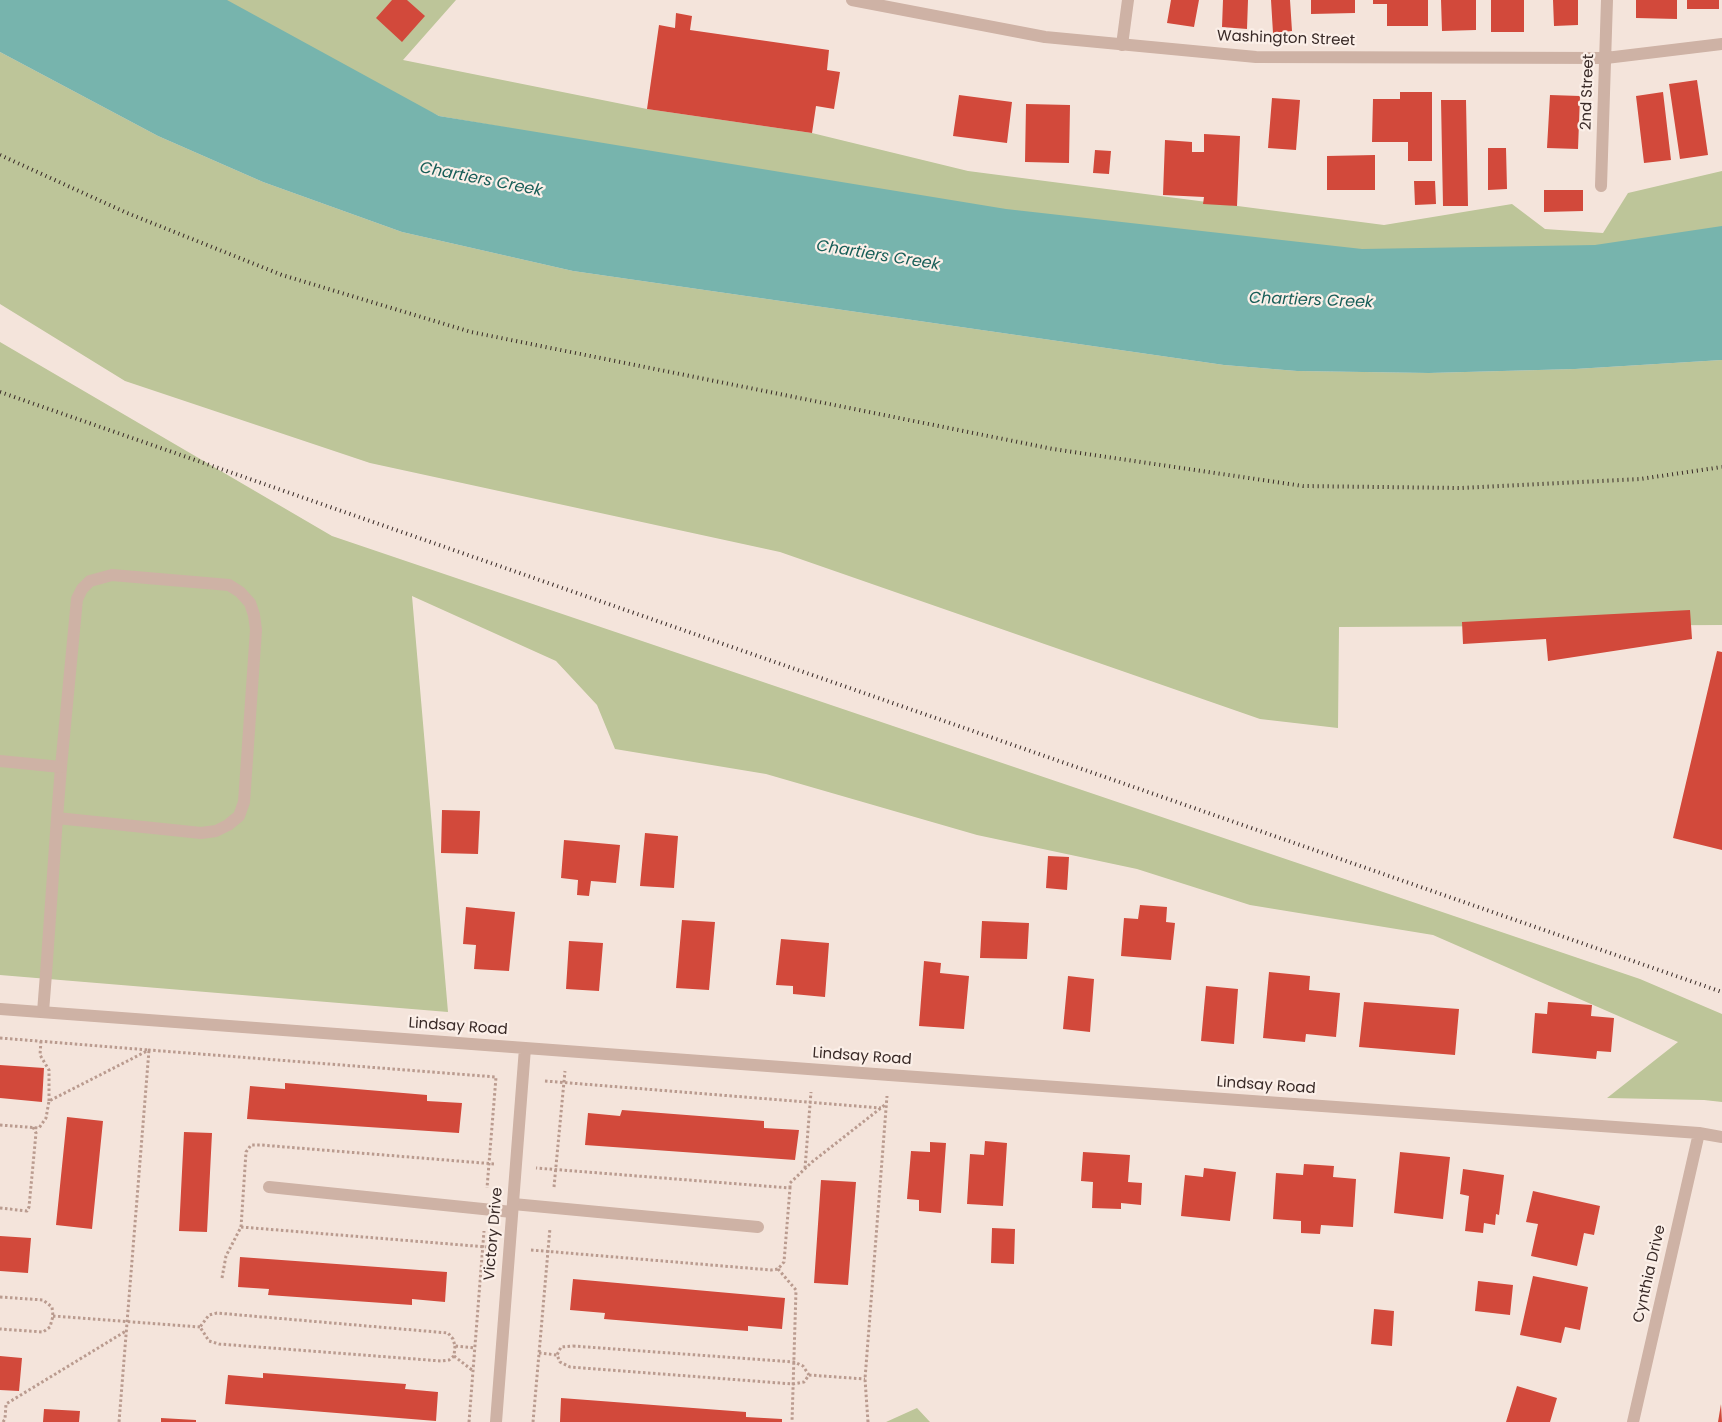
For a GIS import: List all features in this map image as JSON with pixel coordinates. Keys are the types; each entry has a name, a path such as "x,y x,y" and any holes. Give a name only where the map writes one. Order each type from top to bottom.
{"street":[{"name":"Washington Street","path":"852,0 1045,37 1256,57 1606,58 1722,44"},
{"path":"1122,45 1128,0"},
{"name":"2nd Street","path":"1601,186 1607,0"},
{"path":"42,1012 57,818 61,767 77,599 82,588 90,581 112,575 229,585 240,592 250,603 256,630 244,802 239,816 228,825 216,831 201,833 57,818"},
{"path":"0,761 61,767"},
{"name":"Lindsay Road","path":"0,1009 813,1070 1699,1133 1722,1137"},
{"name":"Victory Drive","path":"496,1422 525,1048"},
{"name":"Cynthia Drive","path":"1633,1422 1699,1133"},
{"path":"269,1187 486,1210 552,1208 758,1227"}],"path":[{"path":"0,1038 881,1108"},
{"path":"0,1125 39,1128 46,1118 49,1101 49,1070 40,1055 41,1041"},
{"path":"49,1101 149,1050"},
{"path":"120,1422 149,1050"},
{"path":"533,1422 566,1051"},
{"path":"805,1168 813,1070"},
{"path":"868,1422 865,1380 889,1075"},
{"path":"469,1422 496,1077"},
{"path":"790,1188 790,1184 805,1168 886,1103"},
{"path":"0,1208 27,1211 29,1207 36,1133 33,1127"},
{"path":"222,1278 226,1256 241,1227"},
{"path":"778,1269 796,1290 792,1422"},
{"path":"0,1297 43,1300 52,1307 53,1316 50,1327 42,1332 0,1330"},
{"path":"217,1313 448,1333 453,1339 455,1346 454,1356 449,1360 441,1361 218,1344 209,1341 200,1327 209,1315 217,1313"},
{"path":"53,1316 200,1327"},
{"path":"3,1422 6,1404 127,1331"},
{"path":"455,1346 475,1348"},
{"path":"573,1346 794,1362 803,1366 808,1375 804,1382 793,1384 570,1367 560,1362 557,1355 561,1347 573,1346"},
{"path":"539,1353 557,1355"},
{"path":"454,1356 473,1371"},
{"path":"808,1375 865,1380"}],"green space":[{"path":"195,0 456,0 403,60 647,109 812,133 968,171 1384,225 1512,204 1545,229 1603,233 1628,193 1722,171 1722,248 1510,272 1149,239 439,116"},
{"path":"0,52 158,136 263,182 402,232 573,271 1224,365 1297,371 1429,373 1575,369 1722,360 1722,625 1339,627 1338,728 1260,719 780,552 370,463 125,381 0,304"},
{"path":"0,342 332,536 1640,979 1722,1014 1722,1102 1607,1098 1678,1042 1433,935 1250,905 1137,869 977,835 766,774 615,749 597,705 556,661 412,596 448,1012 0,975"},
{"path":"917,1408 930,1422 886,1422"}],"water":[{"name":"Chartiers Creek","path":"0,0 227,0 439,116 1006,209 1362,249 1595,245 1722,226 1722,360 1575,369 1429,373 1297,371 1224,365 573,271 402,232 263,182 158,136 0,52"}],"building":[{"path":"392,0 407,0 425,16 402,42 376,18"},
{"path":"1171,0 1199,0 1194,27 1167,23"},
{"path":"1223,0 1248,0 1247,29 1222,27"},
{"path":"1271,0 1290,0 1292,31 1273,33"},
{"path":"1311,0 1355,0 1355,13 1311,14"},
{"path":"1373,0 1428,0 1428,26 1387,26 1387,4 1373,4"},
{"path":"1441,0 1476,0 1476,30 1442,31"},
{"path":"1491,0 1524,0 1524,32 1491,32"},
{"path":"1553,0 1578,0 1578,25 1554,26"},
{"path":"1636,0 1677,0 1677,19 1636,18"},
{"path":"1687,0 1719,0 1719,9 1687,9"},
{"path":"676,13 692,16 690,30 829,50 827,70 840,72 834,109 816,106 812,133 647,109 659,25 675,28"},
{"path":"1697,80 1708,155 1680,159 1669,84"},
{"path":"1400,92 1432,92 1432,161 1408,161 1408,142 1372,142 1373,99 1400,99"},
{"path":"1663,92 1671,160 1644,163 1636,96"},
{"path":"959,95 1012,102 1007,143 953,136"},
{"path":"1550,95 1580,96 1578,149 1547,148"},
{"path":"1272,98 1300,100 1296,150 1268,148"},
{"path":"1441,100 1466,100 1468,206 1443,206"},
{"path":"1026,104 1070,105 1069,163 1025,162"},
{"path":"1204,134 1240,136 1237,206 1203,204 1204,197 1163,195 1165,140 1192,142 1192,152 1204,152"},
{"path":"1488,148 1506,148 1507,189 1488,190"},
{"path":"1095,150 1111,151 1109,174 1093,173"},
{"path":"1375,155 1375,190 1327,190 1327,156"},
{"path":"1414,181 1435,181 1436,204 1415,205"},
{"path":"1544,190 1583,190 1583,211 1544,212"},
{"path":"1690,610 1692,639 1548,661 1546,639 1463,644 1462,622"},
{"path":"1717,651 1722,652 1722,850 1673,838"},
{"path":"442,810 480,811 478,854 441,853"},
{"path":"645,833 678,836 674,888 640,886"},
{"path":"564,840 620,845 616,883 591,881 589,896 577,895 578,880 561,878"},
{"path":"1048,856 1069,857 1067,890 1046,888"},
{"path":"1140,905 1167,907 1166,922 1175,923 1171,960 1121,956 1124,918 1138,919"},
{"path":"466,907 515,912 509,971 474,969 476,945 463,944"},
{"path":"682,920 715,922 709,990 676,988"},
{"path":"982,921 1029,923 1027,959 980,958"},
{"path":"781,939 829,943 825,997 793,994 793,986 776,985"},
{"path":"569,941 603,943 599,991 566,989"},
{"path":"924,961 941,963 940,973 969,976 964,1029 919,1026"},
{"path":"1269,972 1310,976 1309,990 1340,993 1336,1037 1306,1034 1305,1042 1263,1038"},
{"path":"1068,976 1094,979 1090,1032 1063,1029"},
{"path":"1206,986 1238,989 1234,1044 1201,1041"},
{"path":"1364,1002 1459,1009 1455,1055 1359,1047"},
{"path":"1548,1002 1592,1005 1591,1016 1614,1018 1611,1052 1597,1051 1596,1059 1532,1053 1535,1013 1547,1014"},
{"path":"0,1065 44,1068 42,1102 0,1098"},
{"path":"285,1083 427,1095 427,1101 462,1103 459,1133 247,1119 250,1086 285,1089"},
{"path":"622,1110 764,1121 764,1128 799,1130 795,1160 585,1145 588,1113 620,1116"},
{"path":"67,1117 103,1121 92,1229 56,1225"},
{"path":"184,1132 212,1133 207,1232 179,1231"},
{"path":"985,1141 1007,1143 1003,1206 967,1204 970,1154 984,1155"},
{"path":"930,1142 946,1143 941,1213 919,1211 919,1200 907,1199 911,1151 930,1152"},
{"path":"1083,1152 1130,1155 1128,1182 1142,1183 1141,1205 1121,1203 1121,1209 1092,1208 1093,1182 1081,1181"},
{"path":"1400,1152 1450,1157 1443,1219 1394,1213"},
{"path":"1304,1164 1334,1166 1333,1177 1356,1179 1353,1227 1321,1225 1320,1234 1301,1233 1301,1221 1273,1219 1276,1173 1303,1175"},
{"path":"1204,1168 1236,1172 1230,1221 1181,1216 1185,1175 1203,1177"},
{"path":"1463,1169 1504,1175 1499,1215 1496,1214 1495,1225 1484,1223 1483,1233 1465,1231 1469,1196 1460,1194"},
{"path":"821,1180 856,1182 848,1285 814,1283"},
{"path":"1533,1191 1600,1206 1594,1235 1584,1233 1577,1266 1531,1256 1538,1224 1526,1222"},
{"path":"992,1228 1015,1229 1014,1264 991,1263"},
{"path":"0,1236 31,1238 28,1273 0,1271"},
{"path":"240,1257 447,1272 445,1302 412,1299 412,1305 268,1295 269,1289 238,1287"},
{"path":"1533,1276 1588,1287 1580,1330 1565,1327 1561,1343 1520,1335"},
{"path":"573,1279 785,1298 782,1329 748,1326 748,1331 604,1319 605,1313 570,1310"},
{"path":"1478,1281 1513,1285 1510,1315 1475,1311"},
{"path":"1374,1309 1394,1311 1392,1346 1371,1344"},
{"path":"0,1356 22,1358 19,1391 0,1390"},
{"path":"263,1373 406,1384 405,1389 438,1392 436,1421 225,1404 228,1375 263,1378"},
{"path":"1517,1386 1557,1398 1550,1422 1506,1422"},
{"path":"561,1398 746,1412 746,1417 782,1419 782,1422 560,1422"},
{"path":"1721,1404 1722,1422 1718,1422"},
{"path":"44,1409 80,1411 79,1422 43,1422"},
{"path":"161,1418 196,1420 196,1422 161,1422"}],"railway":[{"path":"0,155 127,213 282,275 471,332 1053,449 1303,486 1461,488 1640,479 1722,467"},
{"path":"0,392 1722,992"}]}
